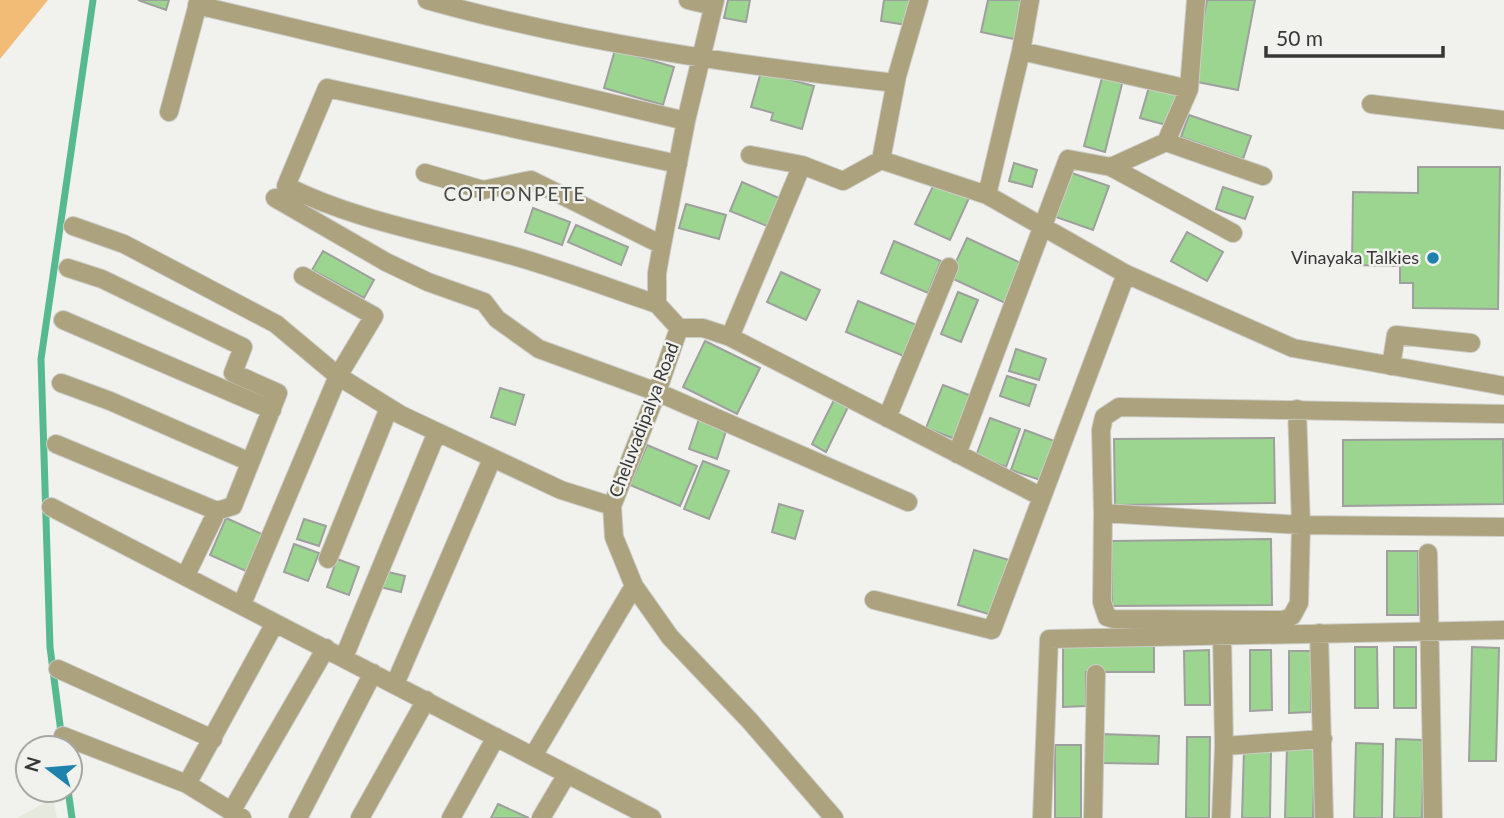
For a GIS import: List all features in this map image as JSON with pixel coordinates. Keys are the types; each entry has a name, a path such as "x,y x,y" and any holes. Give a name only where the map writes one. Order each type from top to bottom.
{"street":[{"path":"427,0 502,21 701,59 895,83"},
{"path":"678,163 327,88 286,186 348,210 514,256 657,304 657,274 662,245 678,163 686,121 714,3 688,0"},
{"path":"881,160 895,83 919,0"},
{"path":"987,195 1021,51 1030,0"},
{"path":"1111,167 1166,142 1189,89 1196,0"},
{"path":"169,112 198,2 686,121"},
{"path":"1021,51 1189,89"},
{"path":"1371,104 1504,120"},
{"path":"1166,142 1264,176"},
{"path":"750,155 802,165 843,181 881,160 987,195 1126,274 1293,348 1504,386"},
{"path":"957,454 1068,159 1111,167 1233,233"},
{"path":"730,337 802,165"},
{"path":"425,173 483,190 531,180 662,245"},
{"path":"275,198 386,262 428,282 484,302 497,319 539,349 657,392 908,502"},
{"path":"73,226 124,244 264,317 338,376 390,408 561,490 612,506"},
{"path":"887,418 949,267"},
{"path":"68,268 102,279 243,347 233,373 278,394 233,506 217,512 186,575"},
{"path":"874,600 992,630 1040,496 1126,274"},
{"path":"242,604 338,376 374,316 303,276"},
{"name":"Cheluvadipalya Road","path":"657,304 678,328 657,392 612,506 614,537 634,586 670,637 750,722 834,818"},
{"path":"63,320 272,410"},
{"path":"678,328 703,328 730,337 1040,496"},
{"path":"1391,366 1396,335 1471,343"},
{"path":"61,383 110,401 250,462"},
{"path":"1297,409 1301,525 1299,603 1292,616 1284,620 1107,617 1102,602 1101,430 1104,417 1119,407 1297,409 1504,414"},
{"path":"328,559 390,408"},
{"path":"344,657 437,432"},
{"path":"56,444 217,512"},
{"path":"395,684 492,459"},
{"path":"51,507 344,657 640,815"},
{"path":"1103,513 1301,525 1504,527"},
{"path":"1428,552 1433,818"},
{"path":"533,756 634,586"},
{"path":"187,784 275,624"},
{"path":"1042,818 1049,639 1504,630"},
{"path":"1319,633 1324,818"},
{"path":"1221,818 1224,746 1222,635"},
{"path":"84,744 187,784 237,815 326,648"},
{"path":"58,669 213,740"},
{"path":"298,818 373,673"},
{"path":"1093,818 1096,674"},
{"path":"360,818 426,700"},
{"path":"451,818 496,737"},
{"path":"1224,746 1323,739"},
{"path":"541,818 567,774"}],"shaded area":[{"path":"0,0 48,0 0,59"},
{"path":"42,804 54,804 57,818 17,818"}],"building":[{"path":"138,0 169,0 166,10"},
{"path":"728,0 750,0 746,22 724,18"},
{"path":"884,0 911,0 907,25 881,21"},
{"path":"988,0 1023,0 1014,39 981,32"},
{"path":"1207,0 1255,0 1238,90 1192,81"},
{"path":"615,50 674,67 663,105 604,88"},
{"path":"761,72 814,86 802,129 771,120 773,113 751,107"},
{"path":"1103,74 1123,80 1105,152 1084,146"},
{"path":"1150,84 1179,92 1170,126 1140,118"},
{"path":"1189,115 1251,136 1243,159 1181,137"},
{"path":"1014,163 1037,170 1032,187 1009,181"},
{"path":"1418,167 1500,167 1498,309 1413,308 1413,283 1400,283 1400,266 1352,265 1353,192 1418,193"},
{"path":"1069,172 1109,186 1093,230 1053,216"},
{"path":"742,182 779,198 767,226 730,211"},
{"path":"935,182 969,198 950,240 915,224"},
{"path":"1223,187 1253,197 1245,219 1216,209"},
{"path":"686,204 726,215 719,239 679,228"},
{"path":"533,208 570,222 562,245 525,232"},
{"path":"576,225 628,247 621,265 568,242"},
{"path":"1187,232 1223,252 1207,281 1171,261"},
{"path":"967,238 1023,264 1005,303 949,277"},
{"path":"894,241 941,261 928,293 881,273"},
{"path":"323,251 374,280 364,298 312,270"},
{"path":"781,272 820,290 806,320 767,302"},
{"path":"958,292 978,300 961,342 941,334"},
{"path":"858,301 919,326 906,357 846,332"},
{"path":"705,341 760,368 737,414 683,387"},
{"path":"1016,349 1046,359 1039,380 1009,371"},
{"path":"1007,376 1036,385 1029,406 1000,396"},
{"path":"943,385 972,396 955,439 926,428"},
{"path":"500,388 524,395 515,425 491,417"},
{"path":"835,398 849,405 826,452 812,444"},
{"path":"990,418 1020,429 1006,467 976,456"},
{"path":"699,419 727,428 717,459 689,449"},
{"path":"1025,430 1057,442 1043,481 1011,470"},
{"path":"1274,438 1275,503 1115,505 1114,439"},
{"path":"1503,439 1504,504 1343,506 1343,440"},
{"path":"647,445 697,466 680,506 630,485"},
{"path":"703,461 729,471 709,519 684,509"},
{"path":"779,504 803,511 795,539 772,532"},
{"path":"226,518 264,535 248,572 210,555"},
{"path":"304,519 326,526 319,546 297,539"},
{"path":"1271,539 1272,605 1112,606 1111,541"},
{"path":"294,544 319,553 308,581 284,572"},
{"path":"974,550 1009,560 992,615 958,605"},
{"path":"1387,551 1418,551 1418,615 1387,615"},
{"path":"337,559 359,567 349,595 327,587"},
{"path":"384,571 405,576 401,592 380,587"},
{"path":"1063,645 1154,645 1154,672 1086,672 1086,706 1063,707"},
{"path":"1355,647 1377,647 1378,708 1355,708"},
{"path":"1394,647 1416,647 1416,708 1394,708"},
{"path":"1472,647 1499,648 1496,761 1469,761"},
{"path":"1209,650 1210,705 1185,705 1184,651"},
{"path":"1250,650 1271,650 1272,710 1250,711"},
{"path":"1289,651 1311,651 1311,712 1289,713"},
{"path":"1101,734 1159,736 1158,764 1101,763"},
{"path":"1187,737 1210,737 1209,818 1186,818"},
{"path":"1396,739 1424,740 1422,818 1394,818"},
{"path":"1356,743 1383,744 1382,818 1354,818"},
{"path":"1055,745 1081,745 1081,818 1055,818"},
{"path":"1287,745 1315,746 1313,818 1285,818"},
{"path":"1244,750 1271,751 1270,818 1242,818"},
{"path":"498,804 529,818 491,818"}],"waterway":[{"path":"61,734 50,647 41,359 93,0"},
{"path":"70,804 72,818"}],"place":[{"name":"Vinayaka Talkies","path":"1433,258"}],"district":[{"name":"COTTONPETE","path":"515,194"}]}
